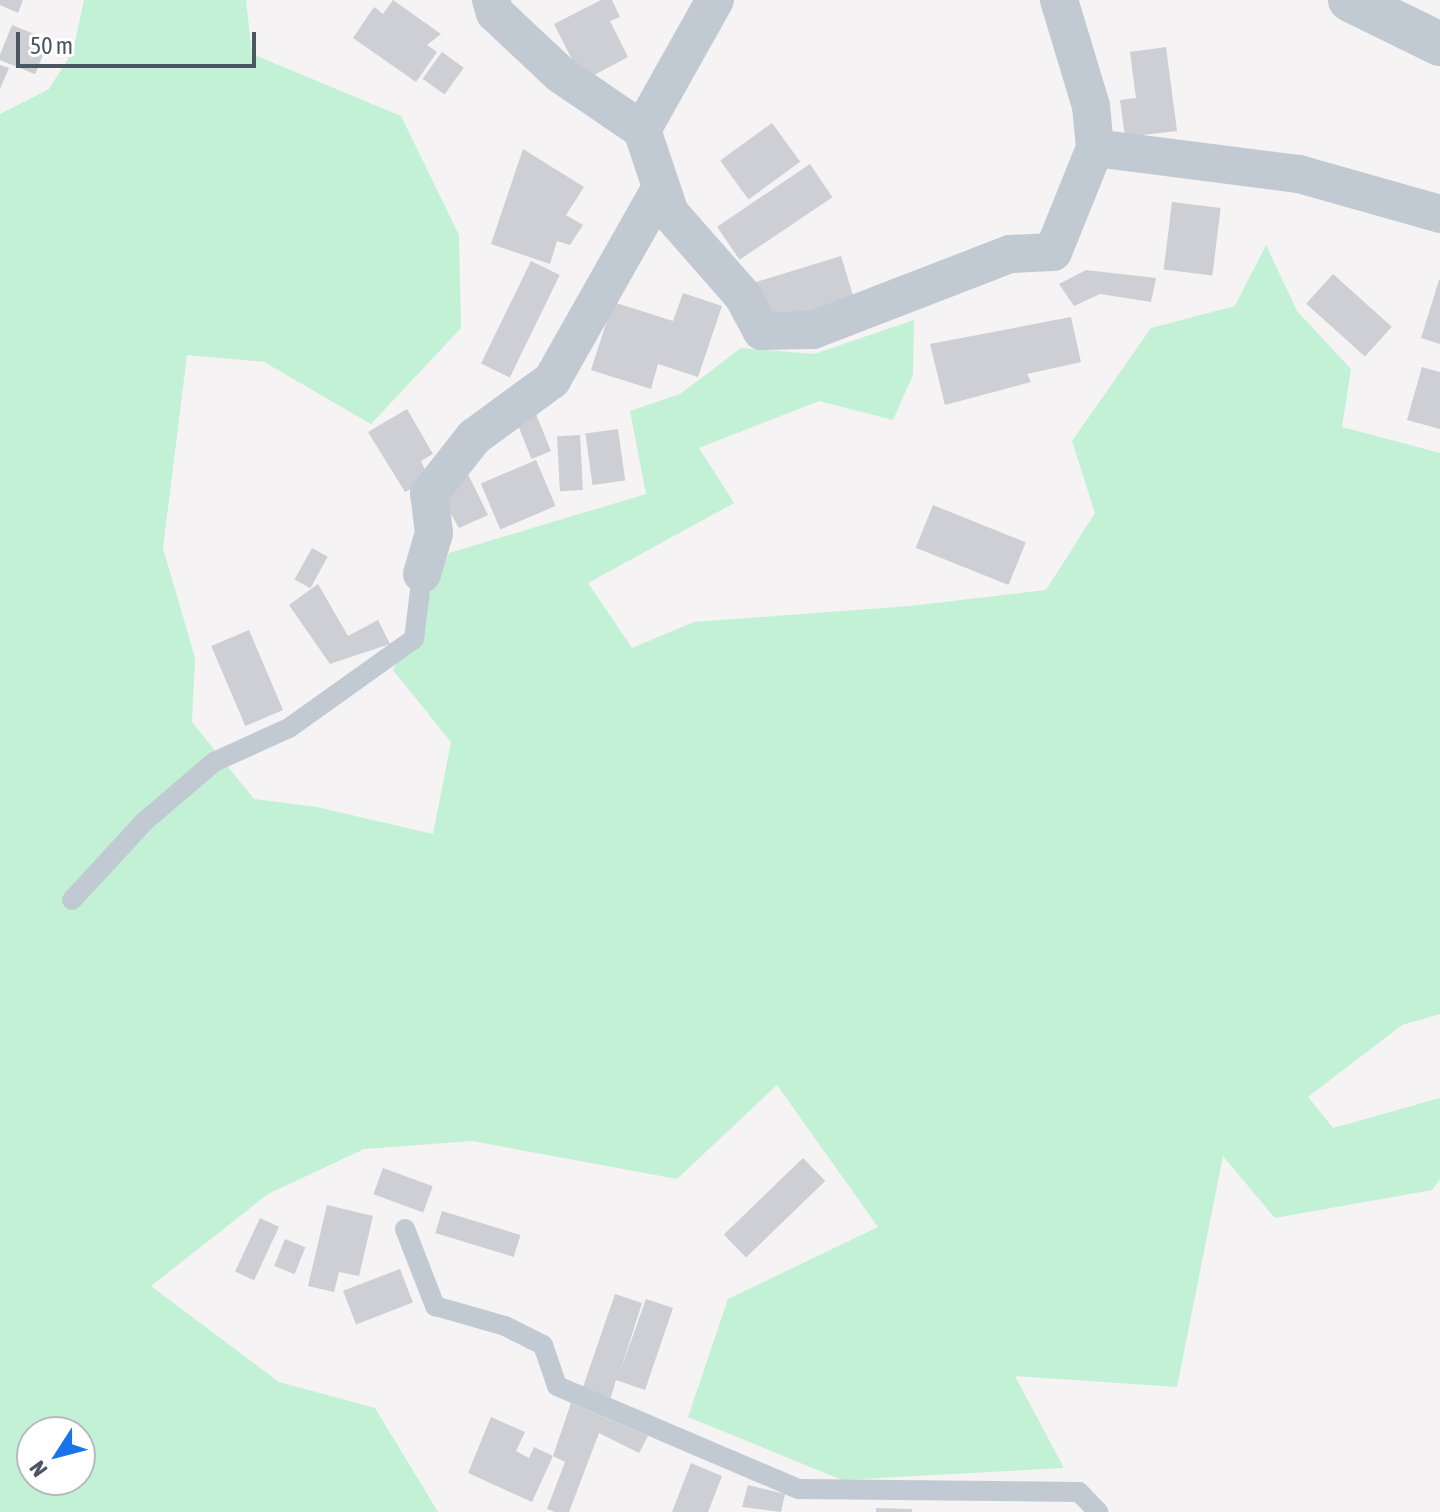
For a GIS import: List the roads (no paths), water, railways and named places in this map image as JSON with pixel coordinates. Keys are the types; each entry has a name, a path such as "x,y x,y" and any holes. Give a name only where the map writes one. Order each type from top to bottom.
{"street":[{"path":"491,0 495,13 560,74 642,130 670,213 743,296 762,331 813,330 1010,254 1053,252 1095,148 1091,106 1059,0"},
{"path":"642,130 715,0"},
{"path":"1350,0 1440,44"},
{"path":"1095,148 1299,174 1440,214"},
{"path":"422,574 434,533 429,494 474,437 552,380 660,189"}],"lane":[{"path":"72,900 145,821 214,762 289,728 414,639 422,574"},
{"path":"405,1229 435,1306 505,1326 543,1345 557,1386 799,1489 1079,1492 1098,1512"}]}
